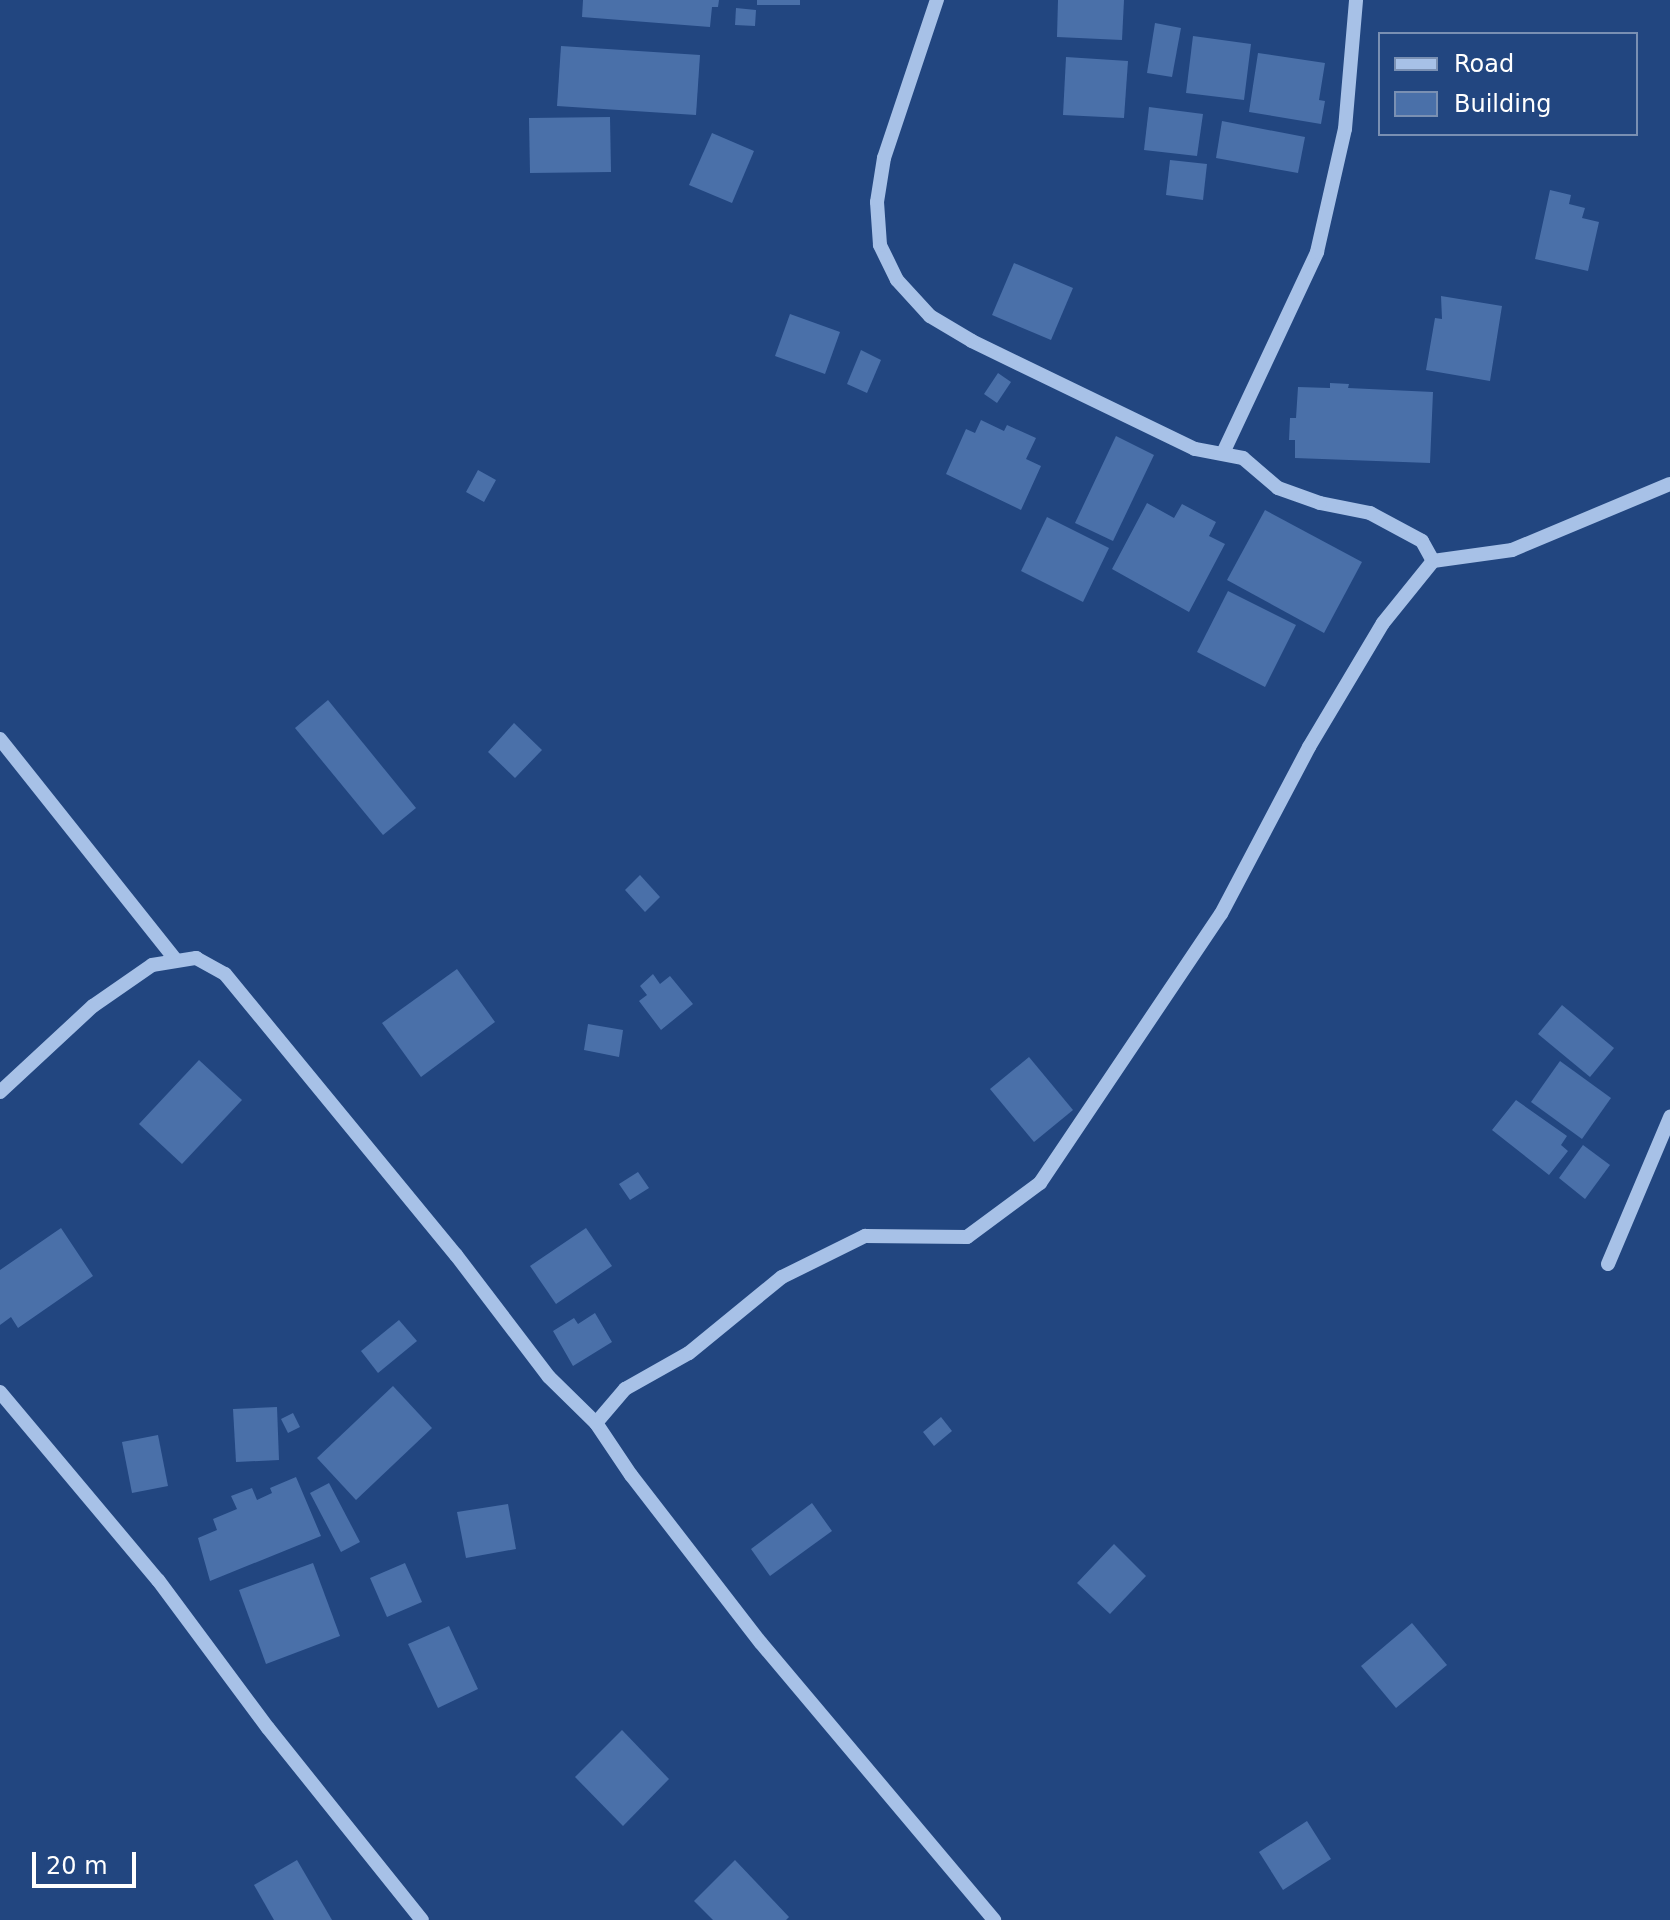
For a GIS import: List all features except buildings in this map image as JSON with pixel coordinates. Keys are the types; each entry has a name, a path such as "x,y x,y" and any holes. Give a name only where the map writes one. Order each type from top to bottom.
{"street":[{"path":"937,0 903,94 884,158 879,188 880,245 897,280 930,316 972,341 1195,449 1243,458 1278,488 1320,503 1370,513 1422,541 1433,561"},
{"path":"1223,453 1317,252 1345,129 1356,0"},
{"path":"596,1423 625,1389 689,1353 782,1277 865,1236 967,1237 1040,1183 1221,914 1309,747 1383,623 1433,561 1512,550 1670,484"},
{"path":"0,739 175,959"},
{"path":"0,1092 93,1006 152,965 196,958 225,974 456,1255 549,1377 596,1423 631,1475 761,1643 994,1920"},
{"path":"1608,1264 1670,1117"},
{"path":"0,1392 158,1580 268,1728 422,1920"}]}
